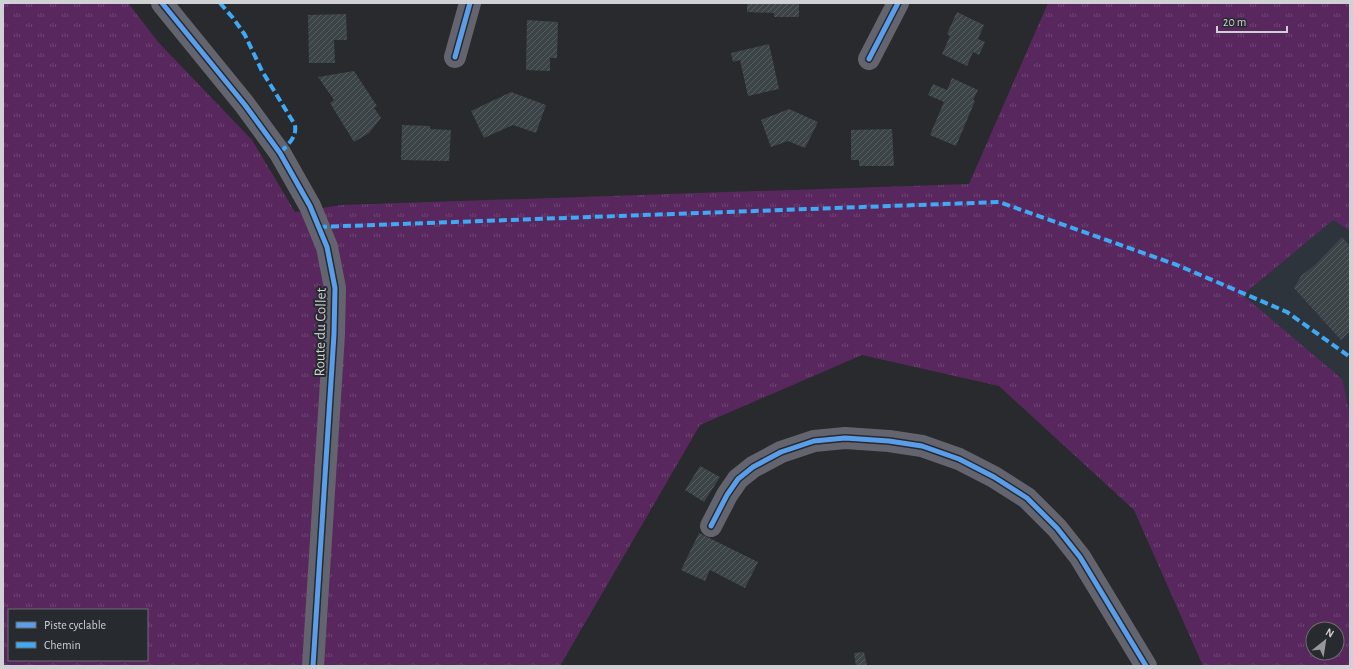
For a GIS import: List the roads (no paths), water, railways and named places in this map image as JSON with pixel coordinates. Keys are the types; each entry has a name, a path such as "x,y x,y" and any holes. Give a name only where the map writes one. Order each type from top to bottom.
{"street":[{"name":"Route du Collet","path":"162,3 245,105 280,153 310,206 327,247 335,288 334,334 313,666"},
{"path":"455,57 470,3"},
{"path":"869,59 898,3"},
{"path":"711,526 727,495 738,479 753,467 781,452 814,441 846,438 889,441 922,446 959,459 994,477 1027,498 1057,528 1080,557 1146,666"}]}
